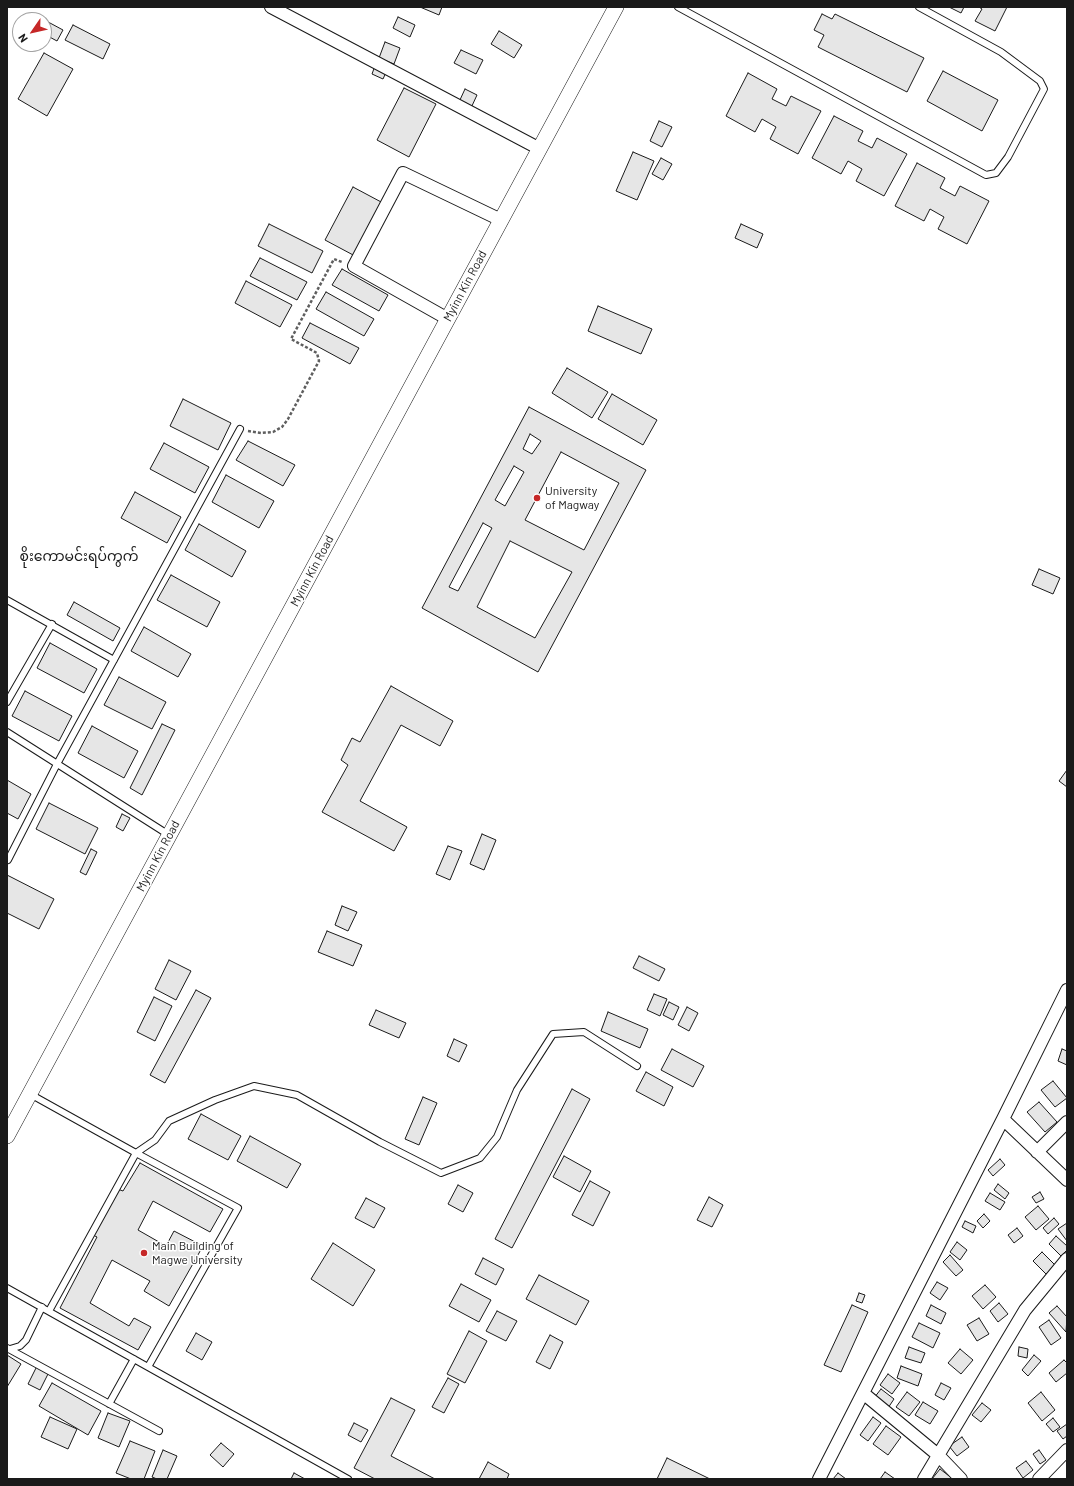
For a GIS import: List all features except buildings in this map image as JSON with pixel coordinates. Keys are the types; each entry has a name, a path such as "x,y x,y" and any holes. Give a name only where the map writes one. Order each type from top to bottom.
{"street":[{"path":"271,7 540,149"},
{"name":"Myinn Kin Road","path":"7,1136 616,7"},
{"path":"448,319 354,266 403,173 501,220"},
{"path":"819,1479 1003,1120 1067,990"},
{"path":"1003,1120 1067,1180"},
{"path":"1037,1152 1067,1122"},
{"path":"924,1479 1026,1310 1067,1259"},
{"path":"863,1392 938,1455 961,1479"},
{"path":"1039,1479 1067,1450"}],"lane":[{"path":"678,7 986,175 996,173 1008,157 1044,89 1040,81 1001,52 920,7"},
{"path":"8,860 57,764 240,429"},
{"path":"7,600 114,660"},
{"path":"7,702 52,624"},
{"path":"7,732 170,835"},
{"path":"49,1311 136,1153 155,1140 169,1121 215,1100 254,1086 297,1095 380,1142 441,1173 480,1158 496,1137 517,1090 553,1034 584,1032 637,1066"},
{"path":"30,1094 238,1208 148,1367"},
{"path":"7,1288 348,1479"},
{"path":"9,1348 20,1346 26,1340 42,1307"},
{"path":"9,1348 159,1431"},
{"path":"109,1404 134,1359"}],"path":[{"path":"240,429 261,433 273,432 282,427 319,361 317,353 291,339 334,259 354,266"}],"place":[{"name":"University of Magway","path":"537,498"},
{"name":"Main Building of Magwe University","path":"144,1253"}],"district":[{"name":"စိုးကောမင်းရပ်ကွက်","path":"79,556"}]}
